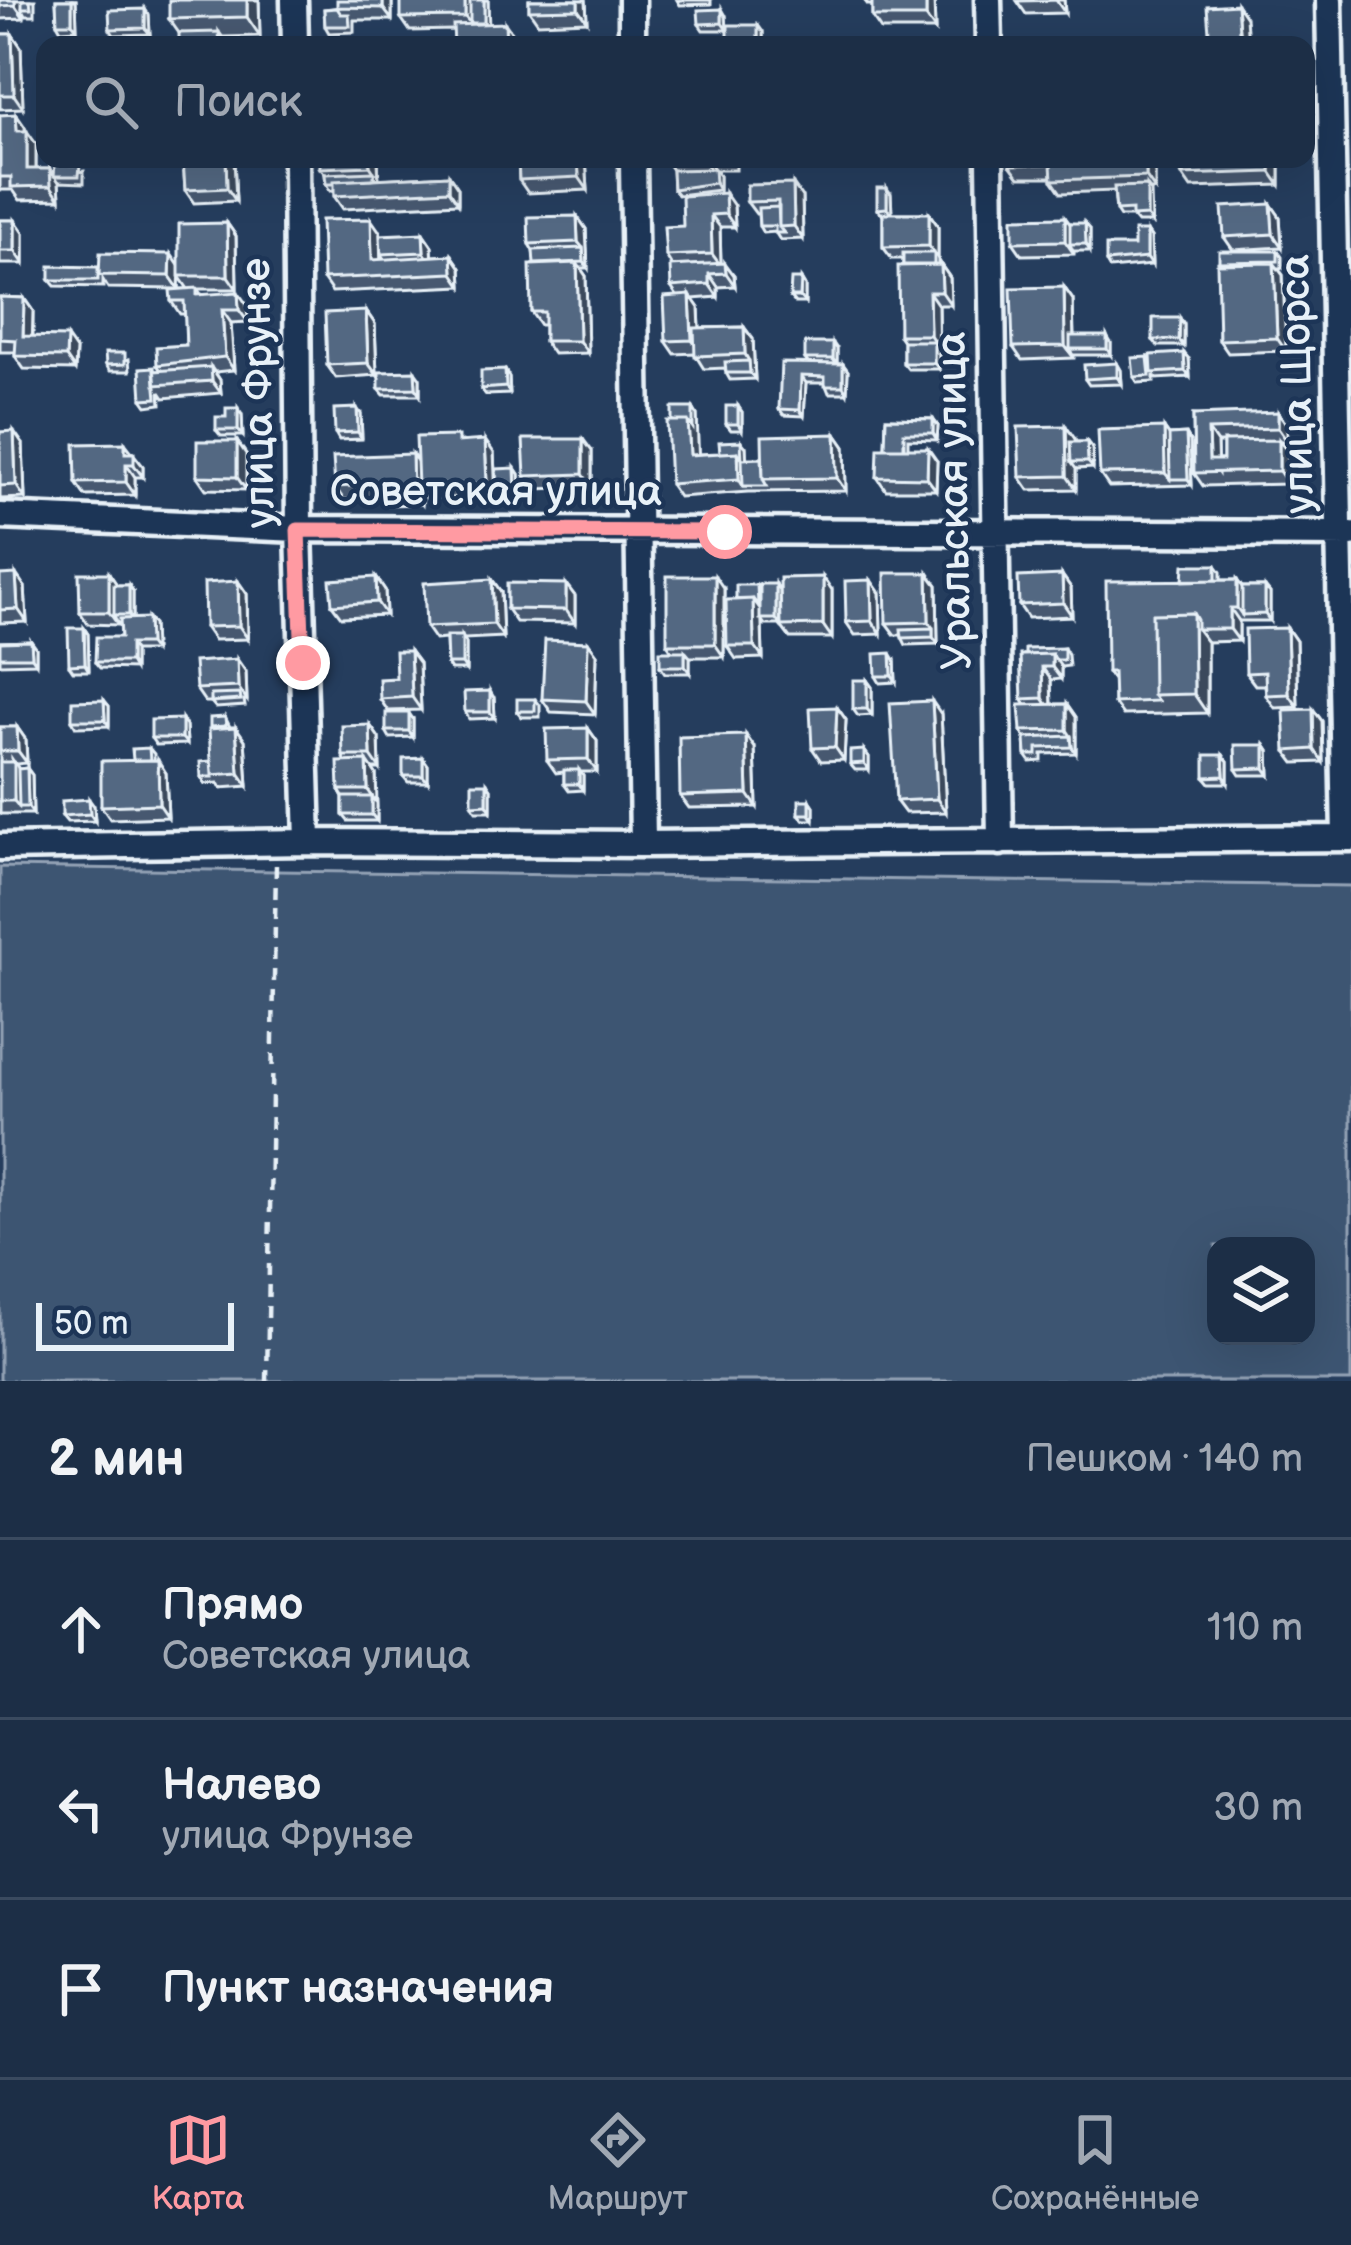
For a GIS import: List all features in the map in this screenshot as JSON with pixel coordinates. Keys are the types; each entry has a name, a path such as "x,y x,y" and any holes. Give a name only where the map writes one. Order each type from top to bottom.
{"street":[{"path":"294,0 295,36"},
{"path":"632,0 632,36"},
{"path":"988,0 988,36"},
{"name":"улица Щорса","path":"1329,0 1345,534 1348,838"},
{"name":"улица Фрунзе","path":"296,168 298,530 308,842"},
{"path":"633,168 644,844"},
{"name":"Уральская улица","path":"990,168 1000,842"},
{"name":"Советская улица","path":"0,516 298,530 1345,534"},
{"path":"0,847 1348,838"}],"path":[{"path":"267,1381 276,842"}],"shaded area":[{"path":"0,867 1351,886 1351,1381 0,1381"}],"building":[{"path":"56,0 72,0 72,23 57,23"},
{"path":"169,0 247,0 247,17 169,19"},
{"path":"337,0 383,0 383,8 337,7"},
{"path":"401,0 465,0 465,17 401,18"},
{"path":"470,0 484,0 484,23 470,23"},
{"path":"529,0 578,0 578,9 529,10"},
{"path":"872,0 926,0 926,17 872,17"},
{"path":"1237,4 1239,36 1209,36 1207,6"},
{"path":"145,9 145,28 110,29 109,10"},
{"path":"324,9 349,14 350,26 325,26"},
{"path":"722,9 722,23 699,24 698,10"},
{"path":"505,23 506,36 454,36 453,25"},
{"path":"728,25 758,25 758,36 728,36"},
{"path":"219,32 219,36 179,36"},
{"path":"0,34 12,34 14,95 0,95"},
{"path":"16,114 17,131 27,131 27,169 50,169 51,186 11,187 11,177 0,177 0,115"},
{"path":"55,168 80,168 79,176 54,176"},
{"path":"184,168 226,168 227,188 185,190"},
{"path":"518,168 578,168 579,177 519,180"},
{"path":"1051,168 1146,168 1146,177 1052,180"},
{"path":"1182,168 1271,168 1271,172 1182,175"},
{"path":"714,169 715,183 673,189 672,170"},
{"path":"374,172 374,179 326,184 325,174"},
{"path":"449,175 449,190 334,196 334,181"},
{"path":"793,184 794,226 779,227 778,201 747,202 747,185"},
{"path":"1147,186 1147,216 1116,211 1114,187"},
{"path":"877,188 887,188 887,208 877,209"},
{"path":"725,193 726,214 711,215 712,254 666,256 664,227 683,226 682,196"},
{"path":"1271,204 1273,234 1224,237 1222,207"},
{"path":"779,207 779,227 784,233 775,233 775,226 759,226 758,208"},
{"path":"883,213 929,213 929,246 883,247"},
{"path":"577,216 578,242 529,244 528,217"},
{"path":"1065,217 1065,241 1013,242 1013,218"},
{"path":"371,219 372,260 452,255 453,273 323,279 321,220"},
{"path":"0,220 15,220 15,251 0,251"},
{"path":"227,223 228,276 179,276 179,224"},
{"path":"1070,223 1085,223 1086,244 1070,244"},
{"path":"1134,231 1147,231 1147,258 1106,262 1106,246 1134,246"},
{"path":"423,233 424,252 381,254 380,235"},
{"path":"583,248 584,262 534,264 533,250"},
{"path":"1219,251 1278,251 1278,261 1219,262"},
{"path":"100,253 171,254 170,276 99,275"},
{"path":"903,253 934,253 934,265 903,265"},
{"path":"577,263 579,341 544,341 544,312 531,312 530,265"},
{"path":"725,263 726,273 709,274 709,284 671,287 670,266"},
{"path":"1274,263 1277,338 1219,340 1217,264"},
{"path":"941,265 942,292 929,292 930,335 899,335 898,266"},
{"path":"50,266 98,267 98,280 50,280"},
{"path":"791,279 801,279 800,297 790,297"},
{"path":"1064,287 1065,346 1013,347 1011,288"},
{"path":"197,288 197,295 238,292 239,310 222,310 225,357 157,365 156,347 186,345 184,301 171,301 170,290"},
{"path":"690,295 692,340 666,341 664,297"},
{"path":"0,297 24,298 23,336 67,337 66,357 15,356 16,340 0,339"},
{"path":"366,311 368,363 327,365 325,313"},
{"path":"1153,318 1180,318 1179,340 1153,340"},
{"path":"744,327 745,354 695,356 694,328"},
{"path":"1070,336 1107,336 1107,349 1070,349"},
{"path":"903,341 934,341 934,363 903,363"},
{"path":"805,343 833,343 833,359 805,359"},
{"path":"105,353 125,353 125,364 106,365"},
{"path":"1184,353 1185,371 1152,373 1151,355"},
{"path":"1148,357 1150,376 1134,377 1132,358"},
{"path":"749,361 750,373 726,373 725,362"},
{"path":"781,363 843,364 843,386 825,386 825,377 801,376 800,410 779,409"},
{"path":"1117,363 1117,377 1085,379 1084,365"},
{"path":"154,367 157,398 142,399 140,368"},
{"path":"211,367 212,381 155,385 154,371"},
{"path":"505,370 506,387 481,389 481,371"},
{"path":"415,371 416,388 379,389 379,372"},
{"path":"726,406 738,406 738,424 726,424"},
{"path":"226,408 238,408 238,430 216,430 216,417 226,417"},
{"path":"357,408 358,432 335,433 334,409"},
{"path":"672,408 693,408 693,428 688,421 672,421"},
{"path":"1278,412 1278,428 1208,430 1209,460 1223,460 1223,441 1279,440 1279,471 1194,473 1193,415"},
{"path":"886,418 933,419 933,433 904,433 904,448 885,448"},
{"path":"667,421 688,421 690,455 738,452 739,479 670,484"},
{"path":"1066,426 1067,476 1020,477 1018,427"},
{"path":"1164,428 1165,473 1100,474 1098,430"},
{"path":"14,431 16,485 0,486 0,432"},
{"path":"836,434 837,478 763,479 762,436"},
{"path":"1186,434 1188,479 1170,479 1169,435"},
{"path":"458,436 458,442 485,440 487,483 418,486 416,437"},
{"path":"523,439 583,439 583,474 525,476"},
{"path":"197,441 237,441 237,477 197,476"},
{"path":"741,441 742,459 738,452 720,453 719,442"},
{"path":"1070,442 1087,442 1088,462 1071,462"},
{"path":"125,443 125,453 134,453 134,464 126,464 126,482 76,483 75,444"},
{"path":"878,448 928,448 927,478 877,477"},
{"path":"412,454 413,491 375,492 375,485 335,487 333,457"},
{"path":"762,458 767,486 743,486 742,459"},
{"path":"515,468 516,491 497,492 496,469"},
{"path":"1184,565 1216,565 1216,580 1183,581"},
{"path":"79,573 109,573 109,612 80,612"},
{"path":"885,573 928,573 929,622 886,623"},
{"path":"16,574 18,609 0,610 0,575"},
{"path":"1062,575 1063,603 1019,605 1018,577"},
{"path":"667,576 715,576 715,644 667,644"},
{"path":"376,577 377,602 332,605 330,580"},
{"path":"823,577 823,625 781,626 780,578"},
{"path":"492,579 494,624 426,627 424,583"},
{"path":"871,580 872,621 846,622 845,581"},
{"path":"1237,580 1237,608 1230,608 1230,629 1197,629 1193,613 1152,614 1153,695 1158,701 1114,703 1113,672 1107,672 1106,581"},
{"path":"238,581 239,626 205,627 204,583"},
{"path":"507,583 566,584 566,610 507,609"},
{"path":"760,584 776,584 776,619 760,619"},
{"path":"114,585 129,585 129,615 114,615"},
{"path":"736,585 757,585 758,606 753,599 736,600"},
{"path":"1242,587 1265,587 1265,614 1242,615"},
{"path":"753,599 754,646 727,646 726,600"},
{"path":"1193,613 1194,694 1153,695 1152,614"},
{"path":"148,618 149,644 130,644 130,662 95,662 96,637 121,637 120,619"},
{"path":"68,628 84,628 85,664 69,665"},
{"path":"933,628 933,637 902,638 901,629"},
{"path":"1287,628 1289,694 1266,695 1265,672 1246,673 1245,629"},
{"path":"446,636 462,636 462,664 447,664"},
{"path":"545,640 588,642 586,701 542,699"},
{"path":"31,641 32,657 0,657 0,642"},
{"path":"1064,648 1064,660 1052,654 1025,655 1025,649"},
{"path":"395,651 410,651 412,697 380,699 379,679 396,678"},
{"path":"660,651 685,651 685,666 660,666"},
{"path":"891,653 892,676 876,676 875,654"},
{"path":"1052,654 1052,667 1042,667 1043,698 1022,699 1020,655"},
{"path":"237,659 238,687 196,689 194,662"},
{"path":"853,680 867,680 867,709 853,709"},
{"path":"490,691 490,712 465,712 464,692"},
{"path":"240,694 241,700 211,702 211,695"},
{"path":"517,699 535,699 535,711 517,711"},
{"path":"104,700 105,720 72,720 72,701"},
{"path":"932,701 937,799 896,801 890,703"},
{"path":"1067,704 1067,730 1021,731 1019,705"},
{"path":"837,707 835,747 812,748 810,708"},
{"path":"1313,709 1314,749 1286,751 1284,710"},
{"path":"386,713 409,713 409,731 386,731"},
{"path":"225,717 226,726 210,727 210,718"},
{"path":"182,719 182,738 151,738 151,720"},
{"path":"370,725 371,756 343,756 342,726"},
{"path":"0,727 17,727 18,751 0,751"},
{"path":"236,727 239,773 212,775 209,729"},
{"path":"588,728 588,759 547,760 546,729"},
{"path":"746,735 748,794 680,796 679,737"},
{"path":"1071,736 1072,747 1037,748 1037,755 1026,755 1025,738"},
{"path":"1235,745 1265,745 1265,768 1236,769"},
{"path":"149,748 150,760 133,760 132,749"},
{"path":"864,750 864,763 850,764 850,751"},
{"path":"1205,755 1223,755 1224,776 1205,777"},
{"path":"423,758 423,776 403,776 403,759"},
{"path":"158,760 159,804 101,806 101,761"},
{"path":"211,761 213,777 201,777 200,762"},
{"path":"367,761 368,790 339,790 338,762"},
{"path":"0,762 14,762 14,801 0,801"},
{"path":"27,768 28,807 19,807 18,769"},
{"path":"564,770 579,770 579,784 564,784"},
{"path":"472,783 487,783 487,804 472,805"},
{"path":"343,797 372,797 372,815 343,815"},
{"path":"89,799 90,814 62,816 62,801"},
{"path":"799,800 810,800 810,814 799,814"}],"route":[{"path":"303,663 298,530 725,532"}]}
